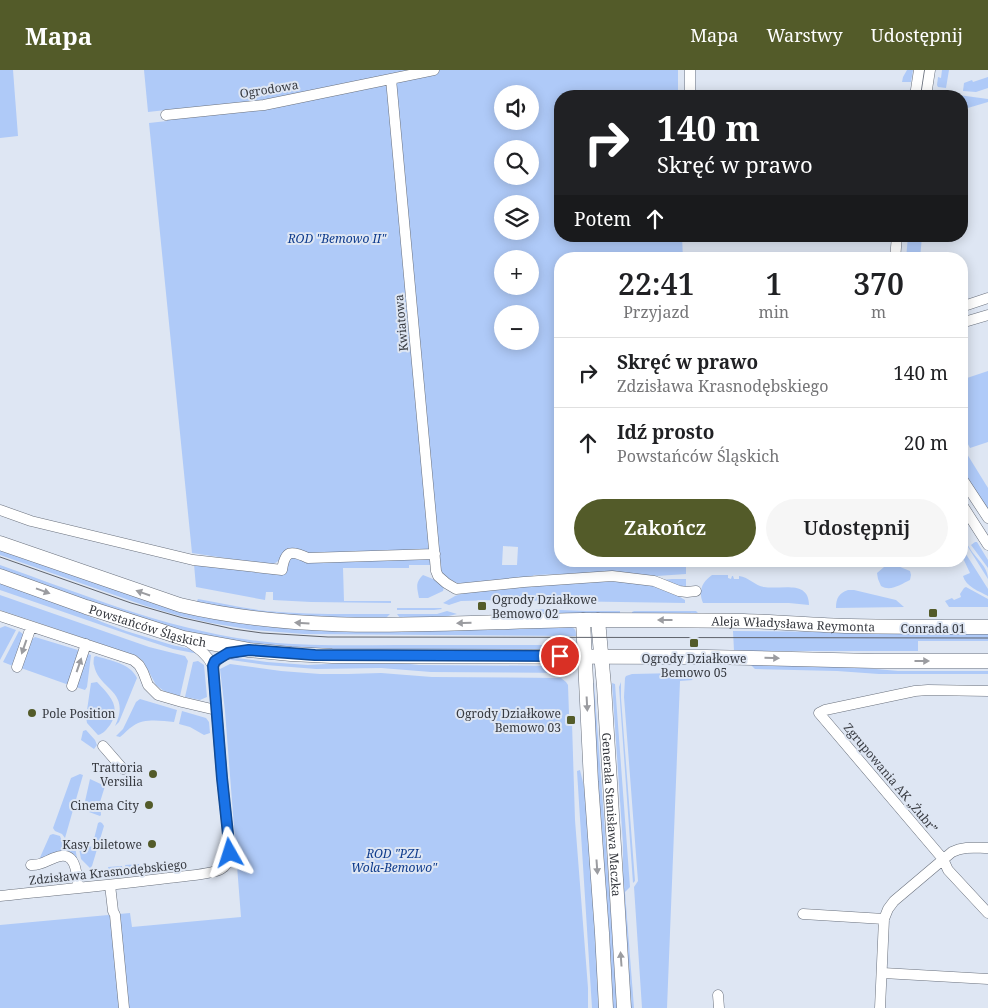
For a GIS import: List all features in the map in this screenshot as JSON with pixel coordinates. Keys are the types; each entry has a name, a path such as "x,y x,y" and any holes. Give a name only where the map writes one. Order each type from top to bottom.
{"main road":[{"path":"0,543 180,605 210,612 271,620 314,624 424,624 598,620"},
{"name":"Powstańców Śląskich","path":"0,576 86,607 183,638 249,650 315,655 601,656"},
{"name":"Generała Stanisława Maczka","path":"583,620 590,782 606,1008"},
{"name":"Generała Stanisława Maczka","path":"598,620 624,1008"},
{"name":"Aleja Władysława Reymonta","path":"598,620 746,621 848,626 988,628"},
{"path":"601,656 988,662"}],"street":[{"name":"Ogrodowa","path":"166,115 264,105 434,70"},
{"path":"690,70 690,90"},
{"path":"916,90 919,70"},
{"path":"927,90 930,70"},
{"name":"Kwiatowa","path":"391,79 438,576 456,589 612,576 654,581 679,591 696,591"},
{"path":"968,305 988,298"},
{"path":"968,321 988,315"},
{"path":"968,488 988,518"},
{"path":"0,510 32,521 193,560 282,570 283,560 290,552 299,553 308,558 435,554"},
{"path":"968,511 984,530 988,545"},
{"path":"0,616 133,660 139,665 148,685 158,695 216,710"},
{"path":"17,667 32,626"},
{"path":"183,638 201,650 213,666"},
{"path":"72,686 86,644"},
{"path":"213,666 215,661 228,653 249,650"},
{"name":"Zdzisława Krasnodębskiego","path":"0,896 200,874 217,871 226,866 230,853 213,666"},
{"name":"Zgrupowania AK „Żubr”","path":"988,691 928,690 825,710 819,713 943,859 948,870 988,913"},
{"path":"102,746 123,769"},
{"path":"880,1008 884,919 888,909 894,901 914,886 943,859 959,849 966,847 988,848"},
{"path":"29,868 58,856 68,857 76,869 75,888"},
{"path":"110,885 118,937 124,1008"},
{"path":"803,914 884,919"},
{"path":"882,973 988,979"},
{"path":"718,995 718,1008"}],"green space":[{"path":"0,70 13,70 18,136 0,138"},
{"name":"ROD \"Bemowo II\"","path":"144,70 678,70 678,90 554,90 554,242 682,242 683,252 554,252 554,567 686,567 686,574 657,576 593,573 534,575 529,578 459,584 442,576 439,565 409,565 409,568 343,568 344,601 391,601 391,603 273,600 273,592 266,592 265,600 196,587 194,564 275,574 287,561 279,560 271,565 192,553 149,123 167,121 166,110 148,112","holes":["503,546 518,547 517,565 502,565"]},
{"path":"907,70 913,70 911,82 902,82 903,77"},
{"path":"942,70 949,70 946,88 938,87 937,85 938,77 941,78"},
{"path":"988,77 988,88 976,92 963,90 964,83 972,80 973,82"},
{"path":"968,96 988,99 988,102 968,108"},
{"path":"907,242 921,242 921,252 907,252"},
{"path":"988,371 988,442 970,448 968,444 968,378"},
{"path":"968,456 988,488 988,509 968,481"},
{"path":"977,542 988,560 988,568 971,545"},
{"path":"968,545 986,570 988,579 968,547"},
{"path":"0,549 207,617 257,625 315,630 568,626 575,629 576,636 304,634 253,630 211,623 146,606 0,555"},
{"path":"968,557 988,589 988,596 967,583 963,576 970,573 967,567"},
{"path":"0,565 155,619 218,635 250,640 324,645 575,645 575,649 306,649 232,642 167,627 0,571"},
{"path":"884,567 900,567 910,571 911,575 910,580 900,585 885,588 881,586 877,573"},
{"path":"423,575 443,583 443,591 428,598 419,598 417,585"},
{"path":"712,575 728,575 728,578 731,579 733,576 734,579 739,579 739,576 764,587 792,587 799,589 808,597 809,605 789,603 703,603 702,587"},
{"path":"686,579 686,589 662,580"},
{"path":"614,580 655,586 670,591 685,600 685,603 498,600 461,601 449,605 443,603 455,596 473,590"},
{"path":"0,582 58,602 126,631 196,650 204,655 173,649 0,590"},
{"path":"966,587 988,599 988,607 949,607 945,601 961,597 960,594"},
{"path":"848,590 896,600 904,607 836,608 839,596"},
{"path":"0,595 149,647 185,656 188,661 180,696 164,691 156,685 143,661 137,656 0,610"},
{"path":"198,599 257,610 281,612 390,614 386,618 284,617 196,603"},
{"path":"397,608 441,608 442,609 397,610"},
{"path":"534,609 620,611 620,615 557,615 532,611"},
{"path":"447,611 457,614 440,618 404,619 400,618 397,614 437,614"},
{"path":"634,611 696,611 699,614 632,615"},
{"path":"5,626 16,630 0,660 0,628"},
{"path":"19,631 23,634 23,637 13,666 3,662"},
{"path":"733,631 988,633 988,641 918,641 918,651 734,651"},
{"path":"35,637 78,650 79,653 69,685 21,668 31,640"},
{"path":"88,654 91,655 85,690 76,687"},
{"path":"96,656 125,666 137,678 119,722 115,726 119,714 117,697 97,673 94,663 94,657"},
{"path":"229,657 308,665 384,661 419,665 562,666 569,668 574,673 431,672 381,668 316,669 224,659"},
{"path":"198,661 204,665 207,697 200,700 185,697 193,662"},
{"path":"811,663 898,671 988,671 988,674 879,674 755,669 750,664"},
{"name":"ROD \"PZL Wola-Bemowo\"","path":"230,664 320,674 381,673 432,677 561,678 566,682 568,685 568,723 572,723 575,820 588,1008 0,1008 0,925 130,913 132,927 241,917 220,669"},
{"path":"632,674 690,674 690,678 693,680 680,681 667,1008 642,1008 634,887 638,881 624,697 625,678"},
{"path":"97,682 110,696 115,712 110,725 98,735 87,723 86,717 91,683"},
{"path":"621,682 635,881 633,883 619,687"},
{"path":"592,683 594,683 618,1008 612,1008 595,759"},
{"path":"612,683 615,684 630,887 625,892 634,1008 631,1008 623,904 623,844"},
{"path":"140,699 177,710 174,722 153,721 137,723 120,737 116,736 123,729 136,702"},
{"path":"182,711 206,718 209,722 210,733 204,735 190,727 179,724"},
{"path":"86,730 95,740 97,745 94,749 81,740 83,731"},
{"path":"580,770 585,791 598,968 599,1008 592,1008 577,771"},
{"path":"80,774 83,775 65,838 53,828 71,778"},
{"path":"90,779 105,786 100,802 100,816 89,812 84,806"},
{"path":"100,822 104,826 90,868 81,859 78,843 92,847 98,823"},
{"path":"50,835 60,836 63,842 75,847 78,864 73,857 38,862"},
{"path":"139,864 140,870 134,873 127,872 125,865"},
{"path":"122,866 123,872 114,875 109,873 108,867"}],"tram line":[{"path":"0,557 131,603 183,618 262,633 328,637 988,638"}],"place":[{"name":"Ogrody Działkowe Bemowo 02","path":"482,606"},
{"name":"Conrada 01","path":"933,613"},
{"name":"Ogrody Działkowe Bemowo 05","path":"694,643"},
{"name":"Pole Position","path":"32,713"},
{"name":"Ogrody Działkowe Bemowo 03","path":"571,720"},
{"name":"Trattoria Versilia","path":"153,774"},
{"name":"Cinema City","path":"149,805"},
{"name":"Kasy biletowe","path":"152,844"}],"route":[{"path":"230,853 213,666 215,661 221,657 228,653 249,650 315,655 560,656"}]}
